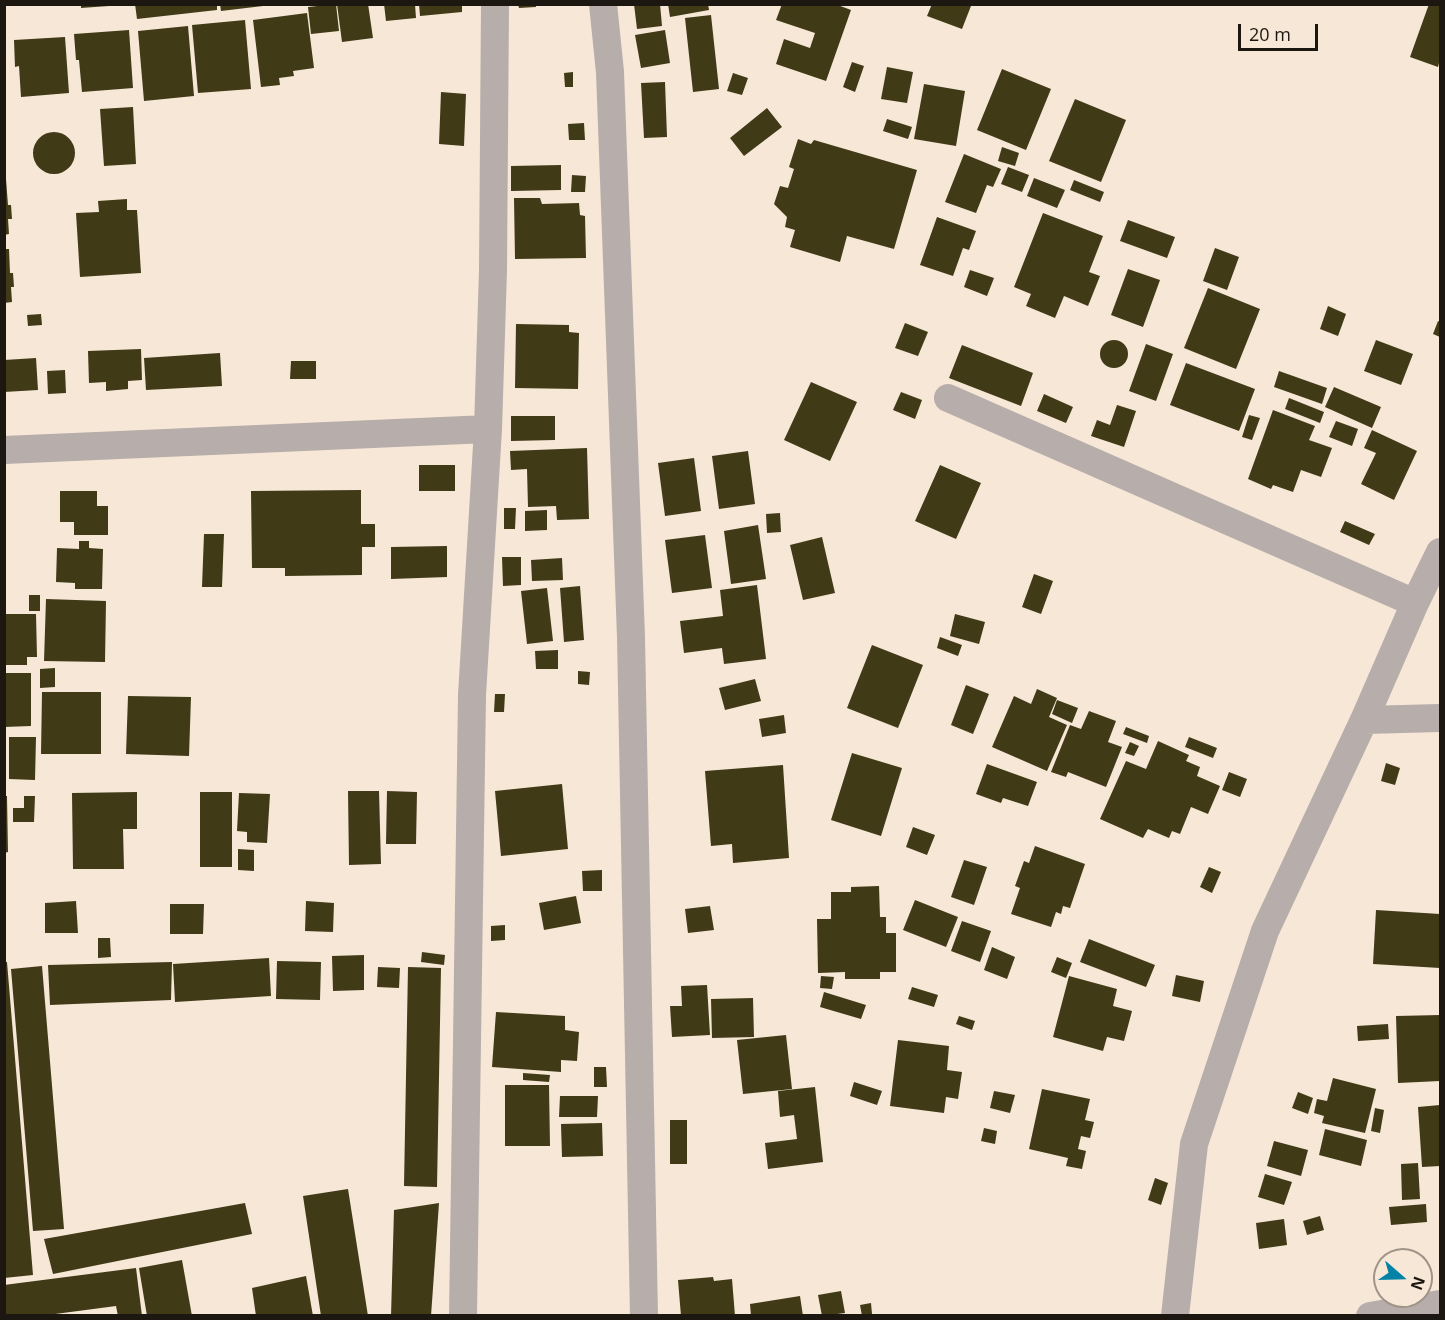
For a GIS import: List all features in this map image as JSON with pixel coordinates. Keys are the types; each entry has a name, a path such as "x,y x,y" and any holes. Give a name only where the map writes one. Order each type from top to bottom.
{"street":[{"path":"463,1316 471,694 488,429 493,270 495,4"},
{"path":"603,4 610,72 630,638 644,1316"},
{"path":"948,398 1415,603"},
{"path":"4,450 488,429"},
{"path":"1175,1316 1194,1144 1265,932 1440,552"},
{"path":"1364,720 1440,718"},
{"path":"1370,1316 1440,1304"}],"building":[{"path":"81,4 109,4 109,6 81,8"},
{"path":"135,4 217,4 217,10 137,19"},
{"path":"220,4 263,4 263,6 221,11"},
{"path":"336,4 339,31 311,34 308,7"},
{"path":"337,4 368,4 373,38 342,42"},
{"path":"384,4 415,4 416,18 386,21"},
{"path":"419,4 462,4 462,12 420,16"},
{"path":"518,4 536,4 536,7 519,8"},
{"path":"634,4 660,4 662,26 637,29"},
{"path":"668,4 708,4 709,10 670,17"},
{"path":"782,4 835,4 851,10 826,81 776,64 784,39 810,48 815,33 776,20"},
{"path":"932,4 971,6 962,29 927,16"},
{"path":"1429,4 1440,4 1438,67 1410,57"},
{"path":"307,13 314,68 293,71 294,76 279,78 280,85 261,87 253,20"},
{"path":"711,15 719,89 693,92 685,18"},
{"path":"245,20 251,89 198,93 192,25"},
{"path":"188,26 194,96 144,101 138,31"},
{"path":"129,30 133,88 82,92 74,34"},
{"path":"665,30 670,63 641,68 635,35"},
{"path":"65,37 69,93 21,97 19,66 15,67 14,40"},
{"path":"852,62 864,66 855,92 843,87"},
{"path":"887,67 913,72 907,103 881,99"},
{"path":"1002,69 1051,89 1026,150 977,130"},
{"path":"573,72 573,87 565,87 564,73"},
{"path":"733,73 748,78 742,95 727,91"},
{"path":"665,82 667,137 644,138 641,83"},
{"path":"924,84 965,91 956,146 914,139"},
{"path":"441,92 466,94 464,146 439,144"},
{"path":"1075,99 1126,120 1101,182 1049,161"},
{"path":"133,107 136,164 104,166 100,109"},
{"path":"767,108 782,127 744,156 730,138"},
{"path":"887,119 912,127 908,139 883,131"},
{"path":"584,123 585,140 569,140 568,124"},
{"path":"54,132 62,133 69,138 74,145 74,161 69,168 62,173 54,174 46,173 39,168 34,161 33,153 34,145 39,138 46,133"},
{"path":"798,139 811,144 814,140 917,170 894,249 847,236 840,262 790,247 795,230 785,227 787,217 774,204 780,186 788,188 794,169 789,167"},
{"path":"1002,147 1019,153 1015,166 998,161"},
{"path":"964,154 1001,169 993,187 987,185 976,213 945,202"},
{"path":"561,165 561,190 511,191 511,166"},
{"path":"1008,167 1029,175 1022,192 1001,184"},
{"path":"572,175 586,176 585,192 571,192"},
{"path":"1034,178 1065,190 1057,208 1027,196"},
{"path":"4,179 6,179 8,205 11,205 12,219 8,219 9,234 4,235"},
{"path":"1074,180 1104,192 1100,202 1070,190"},
{"path":"514,198 540,198 542,204 579,203 580,215 585,216 586,258 515,259"},
{"path":"127,199 127,210 137,210 141,273 80,277 76,213 99,212 98,201"},
{"path":"1043,213 1103,236 1089,272 1100,276 1088,306 1064,296 1055,318 1026,306 1031,294 1014,287"},
{"path":"937,217 976,231 969,250 963,248 953,276 920,265"},
{"path":"1128,220 1175,237 1167,258 1120,241"},
{"path":"1215,248 1239,257 1227,290 1203,281"},
{"path":"4,249 9,249 10,273 13,273 14,287 11,287 12,302 4,303"},
{"path":"1128,269 1160,280 1143,327 1111,315"},
{"path":"970,270 994,278 987,296 964,287"},
{"path":"1208,288 1260,309 1236,369 1184,348"},
{"path":"1328,306 1346,314 1338,336 1320,329"},
{"path":"41,314 42,325 28,326 27,315"},
{"path":"1438,321 1440,322 1440,337 1433,334"},
{"path":"905,323 928,332 918,356 895,348"},
{"path":"516,324 569,325 569,332 579,333 578,389 515,388"},
{"path":"1114,340 1124,344 1128,354 1124,364 1114,368 1104,364 1100,354 1104,344"},
{"path":"1376,340 1413,354 1401,385 1364,371"},
{"path":"1146,344 1173,354 1156,401 1129,391"},
{"path":"962,345 1033,373 1021,406 949,378"},
{"path":"141,349 142,380 128,381 128,389 106,391 106,382 89,383 88,351"},
{"path":"220,353 222,386 146,390 144,358"},
{"path":"36,358 38,390 4,392 4,360"},
{"path":"291,361 316,361 316,379 290,379"},
{"path":"1186,363 1255,389 1239,431 1170,405"},
{"path":"65,370 66,393 48,394 47,371"},
{"path":"1279,371 1327,388 1322,404 1274,387"},
{"path":"811,382 857,402 830,461 784,440"},
{"path":"1334,387 1381,407 1372,428 1325,407"},
{"path":"901,392 922,400 915,419 893,410"},
{"path":"1044,394 1073,407 1066,423 1037,411"},
{"path":"1289,398 1324,412 1320,423 1285,409"},
{"path":"1117,405 1136,411 1124,447 1091,436 1097,420 1110,425"},
{"path":"1273,410 1315,426 1309,440 1332,448 1321,477 1301,470 1293,492 1273,485 1271,489 1248,479"},
{"path":"1249,415 1260,418 1252,440 1242,437"},
{"path":"511,416 555,416 555,440 511,441"},
{"path":"1336,421 1358,429 1352,446 1329,437"},
{"path":"1372,430 1417,451 1394,500 1361,484 1376,453 1364,448"},
{"path":"587,448 589,519 557,520 556,506 528,507 527,469 511,470 510,451"},
{"path":"748,451 755,504 719,509 712,456"},
{"path":"694,458 701,511 665,516 658,463"},
{"path":"419,465 455,465 455,491 419,491"},
{"path":"940,465 981,483 956,539 915,521"},
{"path":"361,490 361,524 375,524 375,547 362,547 362,575 285,576 285,568 252,568 251,491"},
{"path":"60,491 97,491 97,506 108,506 108,535 74,535 74,522 60,522"},
{"path":"504,508 516,508 515,529 504,529"},
{"path":"547,510 547,530 525,531 525,511"},
{"path":"780,513 781,532 767,533 766,514"},
{"path":"1345,521 1375,534 1369,545 1340,532"},
{"path":"758,525 766,579 731,584 724,531"},
{"path":"204,534 224,534 222,587 202,587"},
{"path":"705,535 712,588 672,593 665,540"},
{"path":"822,537 835,593 803,600 790,545"},
{"path":"79,541 89,541 89,548 103,549 102,589 75,589 75,583 56,582 57,548 79,549"},
{"path":"447,546 447,577 391,579 391,547"},
{"path":"502,557 521,557 521,585 503,586"},
{"path":"562,558 563,580 532,581 531,560"},
{"path":"1034,574 1053,581 1041,614 1022,607"},
{"path":"757,585 766,659 724,664 722,648 684,653 680,621 723,616 720,590"},
{"path":"580,586 584,640 564,642 560,588"},
{"path":"547,588 553,641 527,644 521,591"},
{"path":"29,595 40,595 40,611 29,611"},
{"path":"46,599 106,601 105,662 44,661"},
{"path":"4,614 36,614 37,657 27,657 27,665 4,665"},
{"path":"955,614 985,622 979,644 950,636"},
{"path":"940,637 962,645 958,656 937,648"},
{"path":"872,645 923,665 898,728 847,708"},
{"path":"558,650 558,669 536,669 535,651"},
{"path":"55,668 55,687 40,688 40,669"},
{"path":"578,671 590,672 589,685 578,684"},
{"path":"4,673 31,673 31,726 4,727"},
{"path":"755,679 761,701 725,710 719,688"},
{"path":"966,685 989,694 973,734 951,725"},
{"path":"1037,689 1057,698 1049,717 1067,725 1047,771 992,747 1014,696 1031,704"},
{"path":"42,692 101,692 101,754 41,754"},
{"path":"495,694 505,694 504,712 494,712"},
{"path":"128,696 191,697 189,756 126,754"},
{"path":"1057,700 1078,708 1072,723 1052,714"},
{"path":"1089,711 1116,721 1108,742 1122,747 1106,787 1068,772 1066,777 1051,772 1070,725 1081,729"},
{"path":"784,715 786,733 762,737 759,719"},
{"path":"1126,727 1149,736 1147,743 1123,734"},
{"path":"9,737 36,737 35,780 9,779"},
{"path":"1189,737 1217,748 1213,758 1185,747"},
{"path":"1158,741 1189,755 1186,761 1200,767 1197,776 1220,786 1208,814 1191,807 1180,834 1172,831 1169,838 1148,829 1143,838 1100,819 1126,761 1146,769"},
{"path":"1130,742 1139,746 1134,756 1125,753"},
{"path":"852,753 902,768 881,836 831,820"},
{"path":"1386,763 1400,768 1395,785 1381,781"},
{"path":"987,764 1037,782 1028,806 1003,798 1001,803 976,794"},
{"path":"783,765 789,858 733,863 732,844 711,846 705,771"},
{"path":"1229,772 1247,779 1240,797 1222,790"},
{"path":"562,784 568,849 501,856 495,791"},
{"path":"348,791 379,791 381,864 349,865"},
{"path":"387,791 417,792 416,844 386,844"},
{"path":"137,792 137,829 123,829 124,869 73,869 72,793"},
{"path":"200,792 232,792 232,867 200,867"},
{"path":"239,793 270,794 267,843 247,842 247,832 237,831"},
{"path":"4,796 7,796 8,852 4,853"},
{"path":"24,796 35,796 34,822 13,822 13,808 24,808"},
{"path":"913,827 935,835 927,855 906,847"},
{"path":"1035,846 1085,864 1070,908 1063,906 1061,914 1056,912 1051,927 1011,914 1020,888 1015,886 1024,861 1029,863"},
{"path":"238,849 254,850 254,871 238,870"},
{"path":"964,860 987,867 974,905 951,897"},
{"path":"1209,867 1221,872 1212,893 1200,887"},
{"path":"602,870 602,891 583,891 582,871"},
{"path":"879,886 880,917 886,917 886,933 896,933 896,972 880,972 880,979 845,979 845,972 818,973 817,919 831,919 831,892 851,892 851,887"},
{"path":"576,896 581,923 544,930 539,903"},
{"path":"915,900 958,917 946,947 903,930"},
{"path":"76,901 78,933 45,933 45,903"},
{"path":"306,901 334,903 333,932 305,931"},
{"path":"170,904 204,904 203,934 170,934"},
{"path":"710,906 714,930 688,933 685,909"},
{"path":"1376,910 1440,914 1440,968 1373,964"},
{"path":"962,921 991,931 980,962 951,951"},
{"path":"505,925 505,940 491,941 491,926"},
{"path":"98,938 110,938 111,957 98,958"},
{"path":"1089,939 1155,965 1146,987 1080,962"},
{"path":"992,947 1015,957 1007,979 984,970"},
{"path":"422,952 445,955 444,965 421,962"},
{"path":"364,955 364,990 333,991 332,956"},
{"path":"1057,957 1072,963 1066,978 1051,972"},
{"path":"269,958 271,996 175,1002 173,964"},
{"path":"277,961 321,962 320,1000 276,999"},
{"path":"4,962 7,962 33,1275 4,1278"},
{"path":"172,962 171,1000 50,1005 48,965"},
{"path":"42,966 64,1229 33,1231 11,969"},
{"path":"378,967 400,968 399,988 377,987"},
{"path":"408,967 441,968 437,1187 404,1186"},
{"path":"1176,975 1204,981 1200,1002 1172,996"},
{"path":"821,976 834,977 832,989 820,988"},
{"path":"1069,976 1117,989 1113,1006 1132,1011 1124,1041 1107,1037 1103,1051 1053,1037"},
{"path":"707,985 710,1035 672,1037 670,1006 682,1006 681,986"},
{"path":"912,987 938,995 934,1007 908,999"},
{"path":"824,992 866,1005 861,1019 820,1007"},
{"path":"753,998 754,1037 712,1038 711,999"},
{"path":"496,1012 565,1016 565,1030 579,1032 577,1061 561,1060 561,1072 492,1067"},
{"path":"1440,1015 1440,1081 1398,1083 1396,1016"},
{"path":"959,1016 975,1021 972,1030 956,1024"},
{"path":"1388,1024 1389,1039 1358,1041 1357,1026"},
{"path":"786,1035 792,1089 743,1094 737,1040"},
{"path":"898,1040 949,1046 947,1070 962,1072 958,1099 946,1097 944,1113 890,1106"},
{"path":"594,1067 606,1067 607,1087 594,1087"},
{"path":"523,1073 550,1075 549,1082 523,1080"},
{"path":"1333,1078 1376,1089 1365,1133 1322,1123 1324,1116 1314,1113 1317,1099 1327,1101"},
{"path":"854,1082 882,1091 877,1105 850,1096"},
{"path":"505,1085 549,1085 550,1146 505,1146"},
{"path":"815,1087 823,1162 768,1169 765,1143 797,1139 794,1115 780,1117 778,1091"},
{"path":"1042,1089 1090,1099 1085,1120 1094,1122 1090,1138 1081,1136 1078,1149 1086,1151 1082,1169 1066,1166 1068,1158 1029,1149"},
{"path":"994,1091 1015,1095 1010,1113 990,1108"},
{"path":"1298,1092 1313,1098 1308,1114 1292,1108"},
{"path":"560,1096 598,1096 597,1117 559,1117"},
{"path":"1440,1105 1440,1166 1422,1167 1418,1107"},
{"path":"1375,1108 1384,1110 1380,1133 1371,1131"},
{"path":"670,1120 687,1120 687,1164 670,1164"},
{"path":"602,1123 603,1156 562,1157 561,1124"},
{"path":"984,1128 997,1131 995,1144 981,1141"},
{"path":"1325,1129 1367,1140 1361,1166 1319,1155"},
{"path":"1274,1141 1308,1150 1301,1176 1267,1166"},
{"path":"1418,1163 1420,1199 1402,1200 1401,1164"},
{"path":"1265,1174 1292,1182 1284,1205 1258,1197"},
{"path":"1155,1178 1168,1183 1161,1205 1148,1200"},
{"path":"348,1189 368,1316 321,1316 303,1196"},
{"path":"245,1203 252,1234 53,1274 44,1239"},
{"path":"439,1203 431,1316 391,1316 394,1210"},
{"path":"1426,1204 1427,1222 1391,1225 1389,1207"},
{"path":"1320,1216 1324,1230 1307,1235 1303,1221"},
{"path":"1284,1219 1287,1245 1259,1249 1256,1223"},
{"path":"182,1260 192,1316 147,1316 139,1268"},
{"path":"136,1268 142,1316 118,1316 116,1306 40,1316 4,1316 4,1285"},
{"path":"306,1276 313,1316 256,1316 252,1288"},
{"path":"713,1277 714,1281 732,1279 735,1316 681,1316 678,1280"},
{"path":"841,1291 845,1313 822,1316 818,1295"},
{"path":"800,1296 803,1316 751,1316 750,1304"},
{"path":"871,1303 872,1314 862,1316 860,1305"}]}
